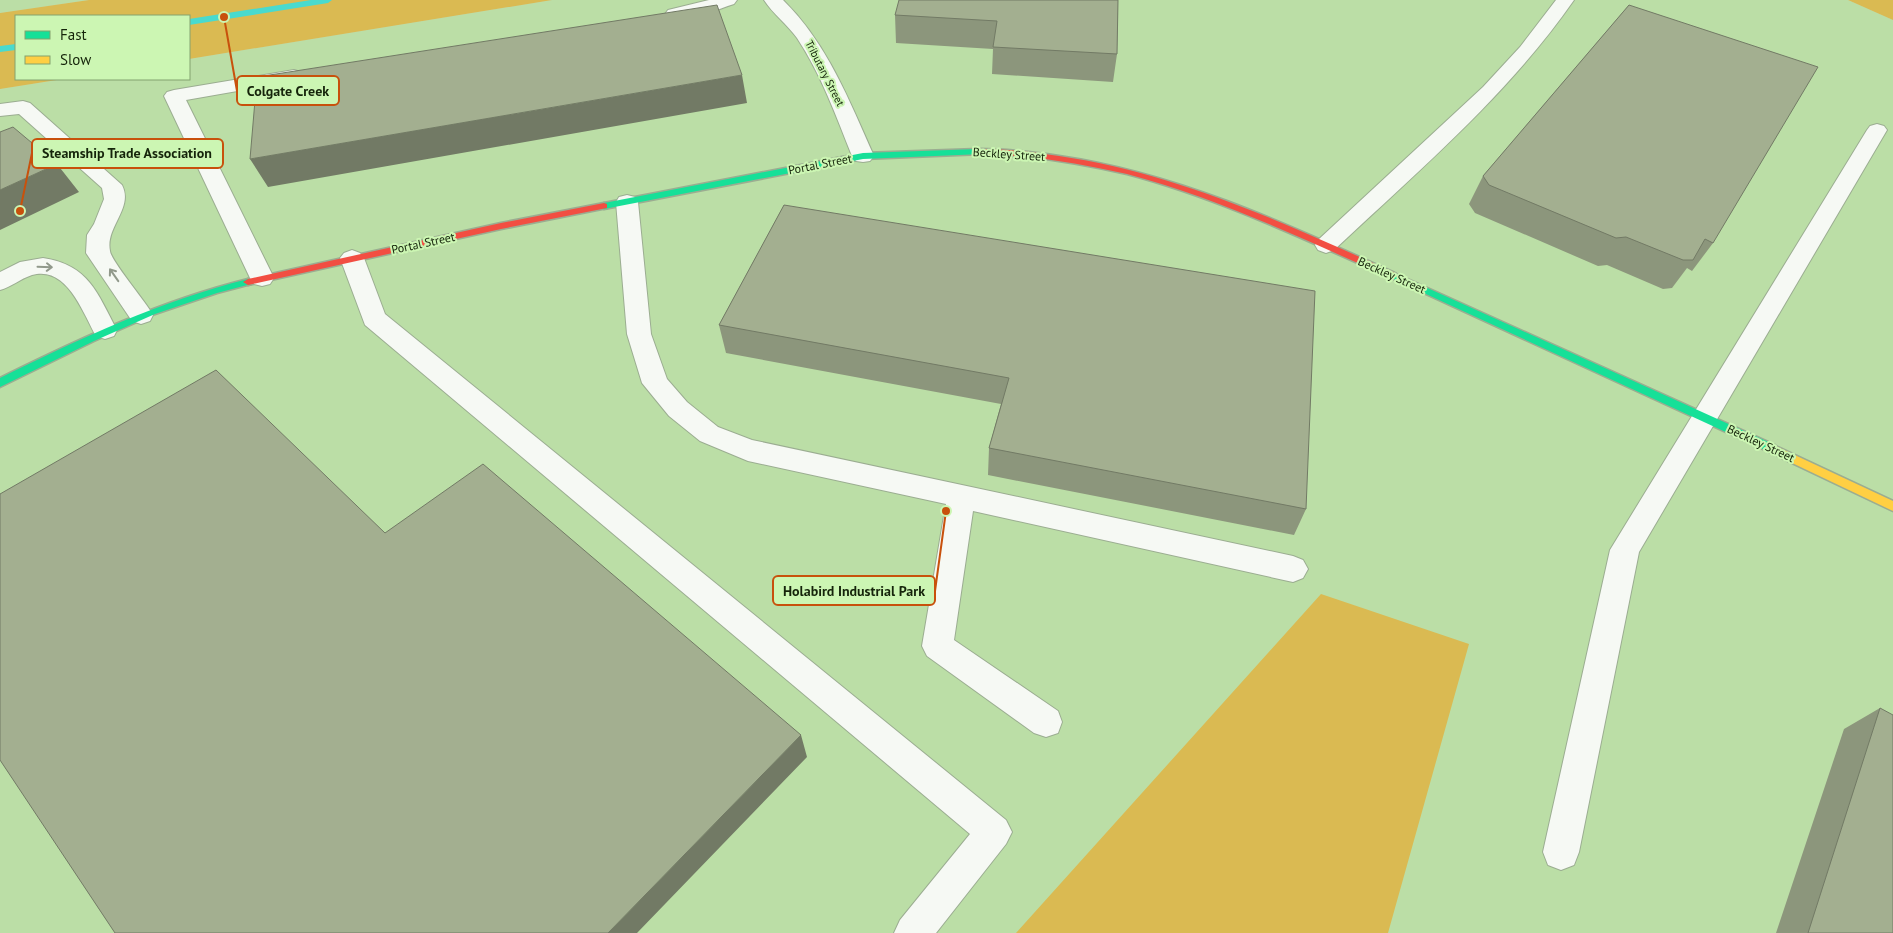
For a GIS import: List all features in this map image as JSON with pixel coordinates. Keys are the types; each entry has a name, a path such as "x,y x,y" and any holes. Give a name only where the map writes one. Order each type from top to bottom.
{"street":[{"path":"656,17 696,10 728,0"},
{"name":"Tributary Street","path":"773,0 797,24 809,41 836,92 863,156"},
{"path":"1326,245 1490,91 1527,51 1565,0"},
{"path":"262,278 174,96 312,73"},
{"path":"0,110 23,107 34,127 111,185 115,193 115,199 105,224 98,235 98,253 141,315"},
{"path":"1562,852 1626,550 1877,130"},
{"name":"Beckley Street","path":"863,156 994,151 1073,159 1135,174 1212,197 1326,245 1705,417 1893,506"},
{"name":"Portal Street","path":"0,383 105,330 141,315 190,297 262,278 627,202 863,156"},
{"path":"627,202 638,334 655,383 678,408 709,434 748,450 1293,568"},
{"path":"352,258 374,319 994,832 913,933"},
{"path":"0,282 28,268 47,266 65,270 78,283 105,330"},
{"path":"961,496 938,646 1046,722"}],"shaded area":[{"path":"0,0 89,0 0,13"},
{"path":"89,0 552,0 190,59 190,15 15,15 15,80 57,80 0,89 0,13"},
{"path":"552,0 1848,0 1893,20 1893,933 0,933 0,89 57,80 190,80 190,59"},
{"path":"1848,0 1893,0 1893,20"},
{"path":"1321,594 1469,644 1388,933 1016,933"}],"building":[{"path":"899,0 1118,0 1117,54 993,47 997,21 895,15"},
{"path":"717,5 742,75 250,159 257,77"},
{"path":"1629,5 1818,67 1713,243 1705,239 1693,260 1683,260 1626,237 1616,238 1489,185 1483,176"},
{"path":"13,127 57,164 0,190 0,132"},
{"path":"784,205 1315,291 1306,509 989,448 1009,378 719,325"},
{"path":"216,370 385,533 483,464 801,735 608,933 115,933 0,760 0,494"},
{"path":"1880,708 1893,715 1893,933 1808,933"}],"waterway":[{"path":"190,22 328,0"},
{"path":"0,49 15,47"}],"traffic: fast":[{"path":"604,206 863,156 979,152"},
{"path":"1392,275 1771,448"},
{"path":"0,383 90,338 152,312 183,300 248,282"}],"traffic: slow":[{"path":"1771,448 1893,506"}],"traffic: jam":[{"path":"979,152 1035,155 1082,162 1174,185 1262,218 1392,275"},
{"path":"248,282 501,226 604,206"}],"place":[{"name":"Colgate Creek","path":"224,17"},
{"name":"Steamship Trade Association","path":"20,211"},
{"name":"Holabird Industrial Park","path":"946,511"}]}
